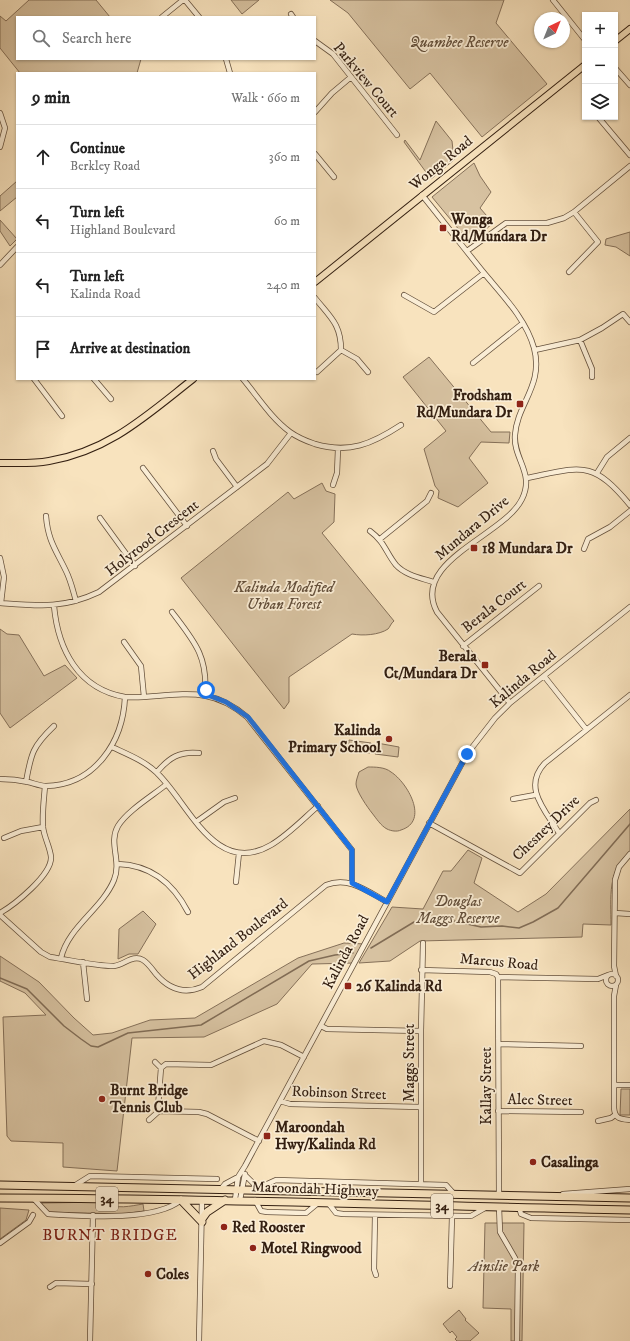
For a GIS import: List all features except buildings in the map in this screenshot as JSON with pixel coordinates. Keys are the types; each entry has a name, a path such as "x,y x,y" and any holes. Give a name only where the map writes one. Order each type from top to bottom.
{"highway":[{"name":"Maroondah Highway","path":"0,1185 630,1198"},
{"path":"202,1189 202,1200"},
{"path":"499,1195 499,1207"},
{"name":"Maroondah Highway","path":"2,1199 254,1200 329,1204 630,1210"},
{"path":"181,1200 202,1220 207,1212 225,1200"}],"main road":[{"path":"618,39 630,29"},
{"name":"Wonga Road","path":"316,281 582,67"},
{"path":"0,463 48,461 96,448 130,428 192,380"}],"street":[{"path":"163,16 184,0 198,16"},
{"path":"554,0 582,36"},
{"name":"Parkview Court","path":"316,42 333,54 397,135"},
{"path":"226,60 230,72"},
{"path":"618,71 630,85"},
{"path":"316,111 332,93 352,77"},
{"path":"0,113 5,128 0,147"},
{"path":"601,120 630,155"},
{"path":"316,155 334,177"},
{"path":"467,251 506,223 551,222 574,212 630,166"},
{"path":"422,195 523,323 535,350 534,382 528,400 517,422 515,438 517,450 527,478 573,469 586,470 597,473 612,483 630,505"},
{"path":"569,272 598,242 574,212"},
{"path":"0,264 16,248"},
{"path":"404,295 434,312 484,272"},
{"path":"316,299 338,327 341,338 341,350 317,372"},
{"path":"535,350 580,340 623,314 630,322"},
{"path":"473,363 523,323"},
{"path":"580,340 592,369 592,378"},
{"path":"341,350 357,359 368,372"},
{"path":"35,380 62,416"},
{"path":"95,380 110,399"},
{"path":"244,380 274,418 291,433 306,441 338,449 371,443 401,425"},
{"name":"Holyrood Crescent","path":"1,603 54,606 76,601 99,592 267,464 291,433"},
{"path":"597,473 607,457 630,438"},
{"path":"333,485 336,473 338,449"},
{"path":"213,451 216,460 237,487"},
{"path":"143,468 187,526"},
{"name":"Mundara Drive","path":"510,703 463,646 434,607 432,597 433,582 443,568 517,507 525,492 527,478"},
{"path":"380,538 427,501 431,493"},
{"path":"584,549 588,539 610,528 630,511"},
{"path":"46,516 48,535 54,551 66,571 76,601"},
{"path":"100,518 135,566"},
{"path":"370,531 380,538 397,566 405,572 433,582"},
{"path":"0,558 4,578 1,603"},
{"name":"Berala Court","path":"463,646 539,586"},
{"path":"54,606 56,629 60,642 73,665 97,686 125,697 189,693 205,694 226,702 248,717 352,850 352,883"},
{"name":"Kalinda Road","path":"238,1200 238,1177 259,1141 467,754 495,718 510,703 630,607"},
{"path":"172,612 201,655 206,677 205,694"},
{"path":"124,642 141,666 144,697"},
{"path":"544,676 586,729"},
{"path":"559,833 536,794 536,778 540,768 586,729 630,695"},
{"path":"0,779 44,786 61,784 77,778 91,770 102,760 112,746 120,730 125,697"},
{"path":"26,782 32,751 43,736 54,726"},
{"path":"112,746 157,772 196,822 215,843 239,853 255,851 271,845 318,806"},
{"path":"157,772 168,760 178,754 188,752 199,753"},
{"path":"61,958 68,941 108,891 114,879 118,864 114,837 117,828 124,819 167,784"},
{"path":"0,914 27,893 49,866 51,857 43,827 44,786"},
{"path":"513,798 536,794"},
{"path":"196,822 224,802 235,798"},
{"name":"Chesney Drive","path":"430,823 520,873 590,802 596,800"},
{"path":"4,838 21,831 43,827"},
{"path":"236,882 239,853"},
{"path":"615,1115 614,996 618,982 614,966 615,880 619,868 630,854"},
{"path":"118,864 142,868 159,876 177,893 188,912"},
{"name":"Highland Boulevard","path":"0,914 2,919 41,952 50,957 115,966 134,958 141,959 170,986 184,991 197,989 326,885 334,882 352,883 387,902"},
{"path":"615,913 630,914"},
{"name":"Maggs Street","path":"421,1184 421,1031 423,943"},
{"path":"83,962 87,999"},
{"path":"614,966 606,979 614,996"},
{"name":"Marcus Road","path":"422,970 490,972 496,974 498,977 598,979 609,975"},
{"path":"609,975 616,976"},
{"name":"Kallay Street","path":"498,977 499,1195"},
{"name":"Marcus Road","path":"598,979 608,985"},
{"path":"608,985 616,985"},
{"path":"321,1026 327,1029 421,1031"},
{"path":"159,1111 158,1107 162,1068 166,1064 211,1065 264,1041 281,1044 304,1057"},
{"path":"498,1044 581,1046"},
{"path":"155,1062 162,1068"},
{"path":"615,1085 630,1085"},
{"name":"Robinson Street","path":"280,1101 290,1104 421,1107"},
{"path":"149,1120 159,1111 199,1112 207,1114 259,1141"},
{"name":"Alec Street","path":"498,1111 581,1112"},
{"path":"615,1115 620,1119 630,1120"},
{"path":"598,1121 611,1118 615,1115"},
{"name":"Kalinda Road","path":"239,1190 245,1175 245,1166"},
{"path":"245,1175 260,1190 265,1185 276,1180 446,1184 455,1195"},
{"path":"74,1186 90,1176 217,1179"},
{"path":"221,1189 225,1184 238,1177"},
{"path":"167,1178 167,1188"},
{"path":"550,1196 630,1189"},
{"path":"33,1198 48,1214 123,1216 163,1211 181,1200"},
{"path":"199,1341 202,1200"},
{"path":"254,1200 261,1210 266,1212 306,1213 318,1203"},
{"path":"329,1204 336,1213 375,1215 471,1216 486,1207"},
{"path":"499,1207 500,1232 515,1258 518,1267 517,1341"},
{"path":"519,1208 521,1214 532,1218 630,1220"},
{"path":"0,1243 29,1222 33,1215"},
{"path":"90,1341 93,1215"},
{"path":"375,1215 374,1269 376,1275"},
{"path":"450,1286 452,1216"},
{"path":"50,1287 56,1283 92,1284"}],"green space":[{"path":"29,0 96,0 109,16 16,16 16,60 141,60 137,72 19,72 0,48 0,16 6,21"},
{"path":"231,0 259,0 242,14"},
{"name":"Quambee Reserve","path":"330,0 504,0 496,23 547,84 482,137 430,73 410,89 348,13"},
{"path":"436,121 452,141 454,160 431,179 404,142 405,140 420,160"},
{"path":"474,163 480,176 491,192 480,208 493,223 470,243 432,197"},
{"path":"16,182 16,198 0,211 0,196"},
{"path":"0,220 16,238 16,240 10,246 0,231"},
{"path":"630,232 630,256 616,247 605,245 606,239"},
{"path":"429,357 491,432 510,432 509,443 481,442 469,458 488,483 458,507 438,498 439,491 435,486 424,449 446,431 403,377"},
{"name":"Kalinda Modified Urban Forest","path":"322,483 326,491 335,494 334,522 322,533 394,621 388,629 380,633 366,635 352,634 289,677 289,702 284,709 181,578 288,492 294,499"},
{"path":"0,629 7,634 19,635 44,676 65,665 77,678 10,728 0,713"},
{"path":"349,740 371,743 370,753 348,751"},
{"path":"377,743 399,747 398,757 375,754"},
{"path":"368,767 389,770 397,777 409,792 415,810 414,819 410,825 399,831 389,830 381,824 368,807 360,795 356,784 359,772"},
{"name":"Douglas Maggs Reserve","path":"630,809 630,851 617,867 614,876 611,894 611,925 583,924 582,937 420,941 390,961 359,963 392,907 423,909 443,871 451,871 468,850 482,858 474,883 518,912 546,894"},
{"path":"143,911 156,924 138,954 129,954 118,959 119,929"},
{"path":"344,943 365,944 355,963 312,964 277,1004 204,1037 132,1038 117,1171 63,1167 63,1143 11,1141 7,1136 3,1017 46,1015 25,993 0,981 0,956 39,982 93,1035 112,1033 150,1020 195,1018 298,958"},
{"path":"621,1089 630,1089 630,1115 620,1115"},
{"path":"104,1202 119,1207 143,1204 144,1211 123,1214 49,1212 42,1204 42,1203"},
{"path":"0,1208 29,1210 26,1220 0,1239"},
{"name":"Ainslie Park","path":"485,1223 524,1223 522,1341 511,1341 511,1309 483,1308"},
{"path":"459,1310 466,1319 465,1320 479,1333 470,1341 457,1341 455,1339 457,1337 452,1331 450,1333 443,1324"}],"waterway":[{"path":"371,948 414,922 440,918 481,927 502,926 519,928 533,922 558,908 630,824"},
{"path":"0,978 27,989 64,1026 91,1046 98,1047 128,1033 201,1025 309,961 335,955 353,953"}],"place":[{"name":"Wonga Rd/Mundara Dr","path":"443,228"},
{"name":"Frodsham Rd/Mundara Dr","path":"520,404"},
{"name":"18 Mundara Dr","path":"474,548"},
{"name":"Berala Ct/Mundara Dr","path":"485,665"},
{"name":"Kalinda Primary School","path":"389,739"},
{"name":"26 Kalinda Rd","path":"348,986"},
{"name":"Burnt Bridge Tennis Club","path":"102,1099"},
{"name":"Maroondah Hwy/Kalinda Rd","path":"267,1136"},
{"name":"Casalinga","path":"533,1162"},
{"name":"Red Rooster","path":"224,1227"},
{"name":"Motel Ringwood","path":"253,1248"},
{"name":"Coles","path":"148,1274"}],"district":[{"name":"BURNT BRIDGE","path":"110,1235"}],"route":[{"path":"206,690 205,694 226,702 248,717 350,846 353,854 352,883 387,902 467,754"}]}
